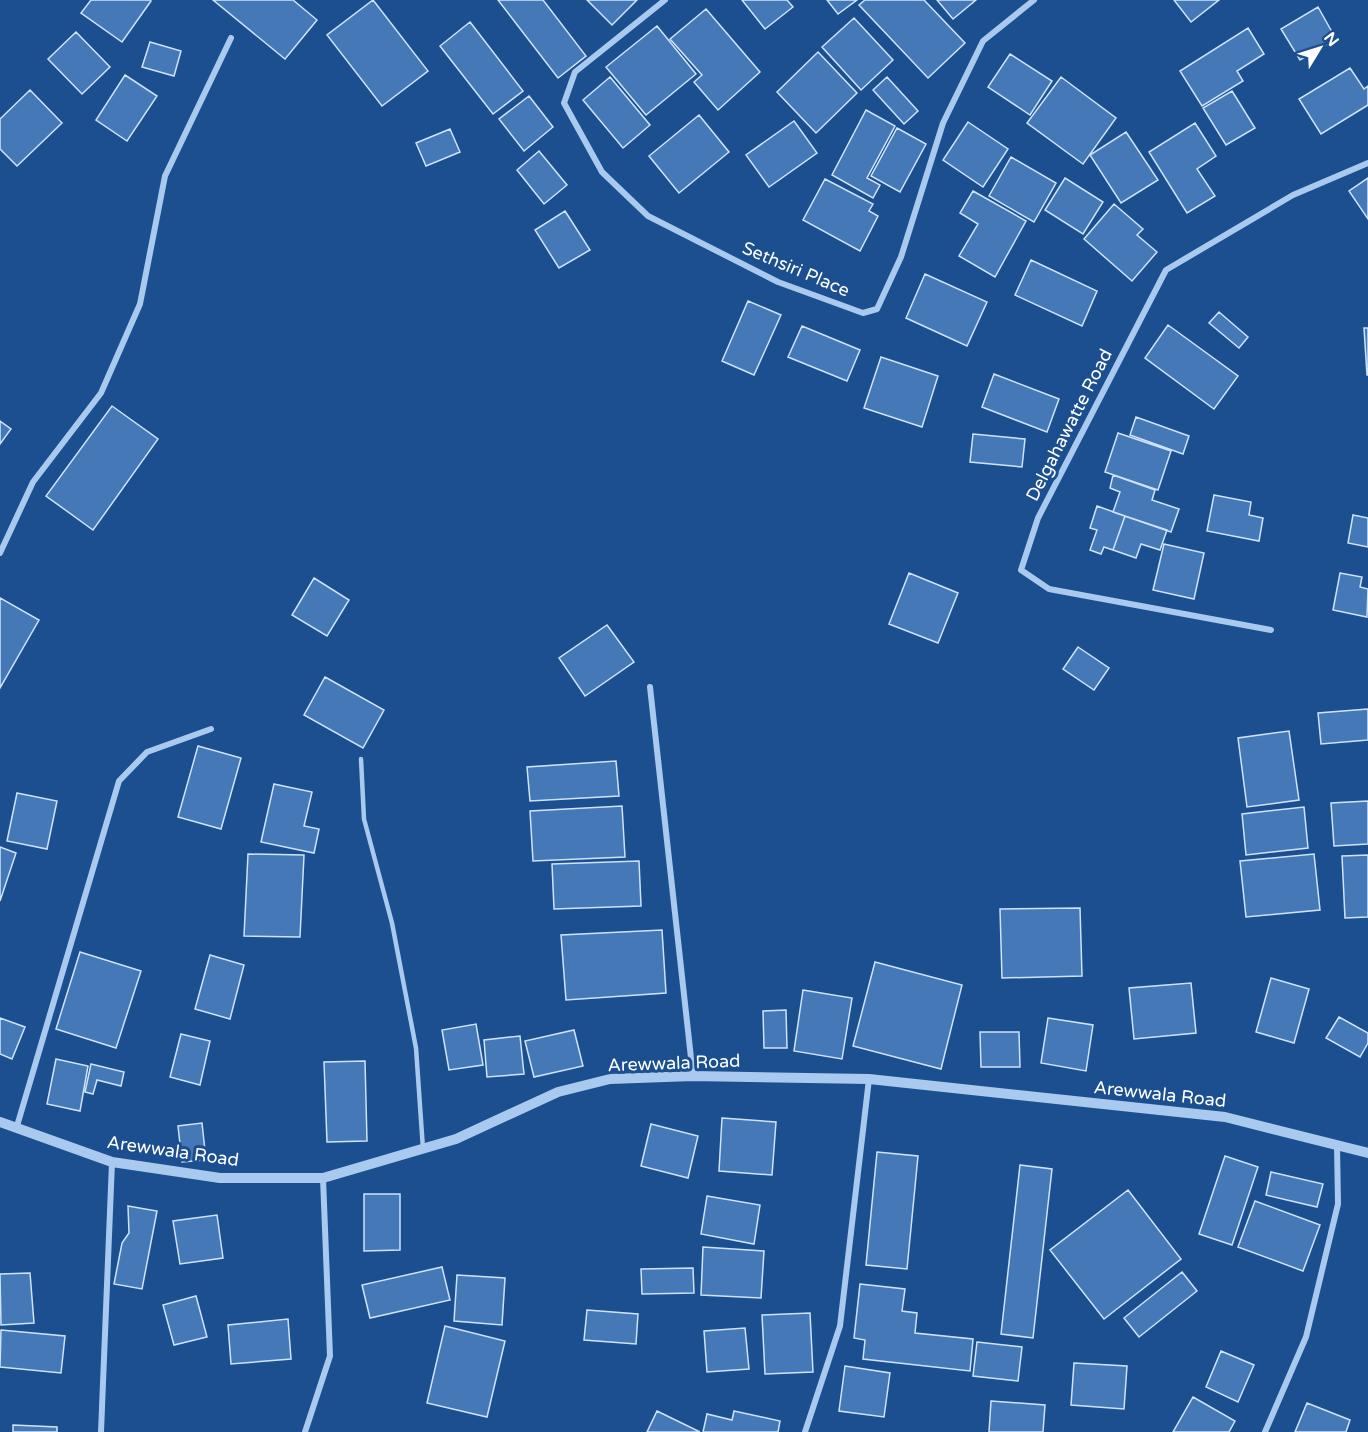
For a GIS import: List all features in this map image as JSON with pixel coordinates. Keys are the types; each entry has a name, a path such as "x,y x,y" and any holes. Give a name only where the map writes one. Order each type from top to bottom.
{"street":[{"name":"Sethsiri Place","path":"665,0 575,72 564,103 602,172 648,216 778,282 863,313 878,309 901,257 943,123 983,41 1034,0"},
{"path":"0,553 33,482 101,393 140,304 165,176 231,38"},
{"name":"Delgahawatte Road","path":"1271,630 1049,589 1021,570 1038,519 1166,270 1293,195 1368,163"},
{"path":"650,687 693,1076"},
{"path":"17,1126 119,781 147,752 212,729"},
{"name":"Arewwala Road","path":"0,1122 17,1126 112,1162 220,1178 323,1178 456,1139 558,1092 610,1078 693,1076 869,1079 1225,1117 1368,1153"},
{"path":"805,1432 840,1326 869,1079"},
{"path":"1265,1432 1306,1337 1338,1204 1337,1145"},
{"path":"101,1432 112,1162"},
{"path":"305,1432 330,1356 323,1178"}],"lane":[{"path":"361,759 364,819 392,923 416,1048 423,1149"}],"building":[{"path":"91,0 151,1 122,42 81,13"},
{"path":"213,0 293,0 317,20 285,59"},
{"path":"373,0 428,71 382,106 327,35"},
{"path":"498,0 543,0 586,56 558,78"},
{"path":"587,0 637,0 612,25"},
{"path":"742,0 787,0 793,7 765,29"},
{"path":"827,0 857,0 838,14"},
{"path":"865,0 924,0 965,43 928,78 859,5"},
{"path":"937,0 976,0 953,19"},
{"path":"1174,0 1219,0 1191,22"},
{"path":"1318,7 1336,39 1300,60 1281,29"},
{"path":"706,9 760,72 718,110 694,82 702,75 670,39"},
{"path":"854,18 893,60 861,90 822,47"},
{"path":"470,22 523,91 493,114 440,46"},
{"path":"657,26 696,74 646,115 606,67"},
{"path":"1248,28 1264,54 1237,71 1243,81 1202,106 1180,71"},
{"path":"76,32 110,67 82,94 48,59"},
{"path":"150,42 181,51 174,76 142,67"},
{"path":"818,52 857,93 816,133 777,92"},
{"path":"1010,54 1052,81 1030,115 988,87"},
{"path":"1350,68 1364,89 1368,86 1368,105 1321,134 1299,99"},
{"path":"125,75 157,96 127,141 96,120"},
{"path":"610,77 650,125 623,148 583,100"},
{"path":"887,77 918,111 904,124 873,90"},
{"path":"1061,77 1116,118 1083,164 1027,123"},
{"path":"30,90 62,123 17,166 0,149 0,119"},
{"path":"1232,91 1255,128 1226,145 1203,108"},
{"path":"529,96 553,127 524,151 499,119"},
{"path":"866,110 895,126 867,178 880,185 873,198 832,175"},
{"path":"699,115 729,152 679,193 649,156"},
{"path":"794,121 817,153 769,187 746,155"},
{"path":"968,122 1008,149 983,187 943,160"},
{"path":"1195,123 1216,156 1197,169 1215,196 1187,213 1149,152"},
{"path":"897,128 926,144 900,192 871,176"},
{"path":"450,129 460,152 426,166 416,143"},
{"path":"1126,132 1158,180 1121,203 1090,155"},
{"path":"539,151 567,185 544,204 517,170"},
{"path":"1011,157 1056,183 1034,222 989,196"},
{"path":"1065,178 1103,202 1083,234 1045,210"},
{"path":"1368,178 1368,219 1349,191"},
{"path":"825,179 873,204 869,211 878,216 860,251 803,220"},
{"path":"973,191 1026,221 995,277 959,256 978,224 960,213"},
{"path":"1114,204 1143,229 1137,235 1157,252 1132,281 1084,239"},
{"path":"565,211 590,250 559,268 535,230"},
{"path":"1031,260 1097,291 1082,326 1015,295"},
{"path":"925,274 987,302 967,346 906,318"},
{"path":"748,301 781,315 754,375 722,361"},
{"path":"1219,312 1248,337 1239,348 1209,323"},
{"path":"1168,325 1238,376 1214,409 1145,358"},
{"path":"802,326 860,350 847,381 788,357"},
{"path":"1364,328 1368,328 1368,375 1367,375"},
{"path":"881,357 938,376 922,427 864,408"},
{"path":"994,374 1059,399 1047,432 982,407"},
{"path":"112,406 158,439 93,530 46,496"},
{"path":"1136,417 1189,436 1183,454 1130,435"},
{"path":"0,421 11,429 0,444"},
{"path":"1118,433 1171,451 1158,490 1105,472"},
{"path":"973,434 1025,439 1022,467 970,462"},
{"path":"1113,475 1155,490 1152,500 1179,509 1171,532 1113,512 1120,492 1110,488"},
{"path":"1214,495 1251,502 1249,515 1263,518 1259,541 1207,531"},
{"path":"1097,506 1125,516 1113,550 1104,547 1101,554 1090,550 1097,530 1090,528"},
{"path":"1353,515 1368,518 1368,547 1348,543"},
{"path":"1125,516 1167,530 1160,550 1141,544 1136,558 1113,550"},
{"path":"1164,544 1204,553 1194,599 1153,590"},
{"path":"909,573 958,593 938,643 889,624"},
{"path":"1340,573 1362,577 1360,587 1368,589 1367,617 1333,610"},
{"path":"314,578 349,600 327,636 292,615"},
{"path":"0,598 39,620 0,688"},
{"path":"607,625 634,662 585,696 559,658"},
{"path":"1078,647 1109,668 1094,690 1063,669"},
{"path":"325,677 384,710 363,748 304,715"},
{"path":"1368,709 1368,740 1321,744 1318,713"},
{"path":"1289,731 1299,800 1247,807 1238,738"},
{"path":"198,746 241,758 221,829 178,817"},
{"path":"616,761 619,796 530,801 527,767"},
{"path":"274,784 312,792 304,826 319,829 314,853 261,842"},
{"path":"17,793 57,801 47,849 7,841"},
{"path":"1368,801 1368,844 1334,846 1331,803"},
{"path":"622,806 625,857 533,861 530,811"},
{"path":"1304,807 1308,848 1246,855 1242,814"},
{"path":"0,847 16,853 0,901"},
{"path":"248,854 304,855 300,937 244,936"},
{"path":"1314,854 1320,910 1246,917 1240,861"},
{"path":"1368,855 1368,917 1345,918 1342,856"},
{"path":"639,861 641,906 554,909 552,864"},
{"path":"1080,908 1082,976 1002,978 1000,909"},
{"path":"662,930 666,993 566,1000 561,935"},
{"path":"80,952 141,971 116,1048 56,1029"},
{"path":"210,955 244,965 230,1019 195,1009"},
{"path":"875,962 962,985 941,1069 853,1046"},
{"path":"1271,978 1309,989 1294,1043 1256,1032"},
{"path":"1191,983 1196,1033 1134,1039 1129,988"},
{"path":"803,990 852,998 842,1059 794,1051"},
{"path":"786,1010 787,1048 764,1048 763,1011"},
{"path":"1339,1017 1368,1033 1368,1043 1360,1057 1326,1038"},
{"path":"0,1018 25,1027 12,1059 0,1054"},
{"path":"1048,1018 1093,1025 1086,1071 1041,1063"},
{"path":"476,1024 483,1065 449,1070 442,1030"},
{"path":"574,1030 583,1066 534,1077 525,1041"},
{"path":"980,1032 1019,1032 1020,1067 981,1067"},
{"path":"181,1034 210,1041 200,1085 170,1077"},
{"path":"520,1036 524,1074 487,1077 484,1040"},
{"path":"56,1059 88,1066 80,1111 47,1104"},
{"path":"365,1061 367,1141 327,1142 324,1062"},
{"path":"91,1064 124,1072 121,1086 97,1080 93,1094 85,1092"},
{"path":"722,1118 776,1122 772,1175 719,1171"},
{"path":"202,1123 206,1160 182,1162 178,1126"},
{"path":"651,1124 698,1136 688,1178 641,1166"},
{"path":"877,1152 918,1156 907,1269 866,1265"},
{"path":"1225,1156 1258,1167 1232,1245 1199,1234"},
{"path":"1020,1165 1052,1169 1033,1338 1001,1334"},
{"path":"1271,1172 1323,1184 1317,1207 1266,1195"},
{"path":"1128,1190 1181,1259 1104,1319 1050,1250"},
{"path":"364,1194 400,1194 400,1250 364,1251"},
{"path":"707,1196 760,1205 754,1244 701,1234"},
{"path":"1255,1201 1320,1225 1303,1271 1238,1247"},
{"path":"128,1206 157,1211 142,1289 114,1284 122,1243 129,1233"},
{"path":"217,1215 223,1258 180,1264 173,1221"},
{"path":"703,1247 764,1251 761,1298 701,1295"},
{"path":"442,1267 450,1300 370,1318 362,1285"},
{"path":"693,1268 694,1293 642,1294 641,1269"},
{"path":"1182,1272 1197,1291 1139,1337 1124,1318"},
{"path":"30,1273 34,1323 1,1325 0,1274"},
{"path":"457,1275 505,1278 502,1325 454,1321"},
{"path":"860,1284 905,1289 902,1311 917,1313 915,1333 973,1339 970,1371 863,1359 865,1340 854,1338"},
{"path":"196,1296 207,1337 174,1345 163,1305"},
{"path":"587,1310 638,1314 636,1344 584,1340"},
{"path":"810,1313 813,1372 765,1374 762,1315"},
{"path":"288,1319 291,1359 231,1364 228,1325"},
{"path":"445,1326 505,1341 487,1417 427,1403"},
{"path":"745,1328 749,1369 707,1372 704,1331"},
{"path":"1,1330 65,1336 61,1373 0,1367"},
{"path":"977,1342 1022,1347 1018,1381 973,1376"},
{"path":"1221,1351 1254,1365 1238,1402 1206,1387"},
{"path":"1074,1363 1127,1366 1124,1409 1071,1405"},
{"path":"845,1366 890,1373 884,1417 839,1411"},
{"path":"1193,1397 1235,1421 1229,1432 1173,1432"},
{"path":"991,1401 1045,1405 1043,1432 989,1432"},
{"path":"1307,1403 1350,1420 1346,1432 1295,1432"},
{"path":"657,1411 700,1432 647,1432"},
{"path":"734,1411 780,1421 778,1432 703,1432 707,1414 732,1420"},
{"path":"13,1425 57,1427 57,1432 13,1432"}]}
